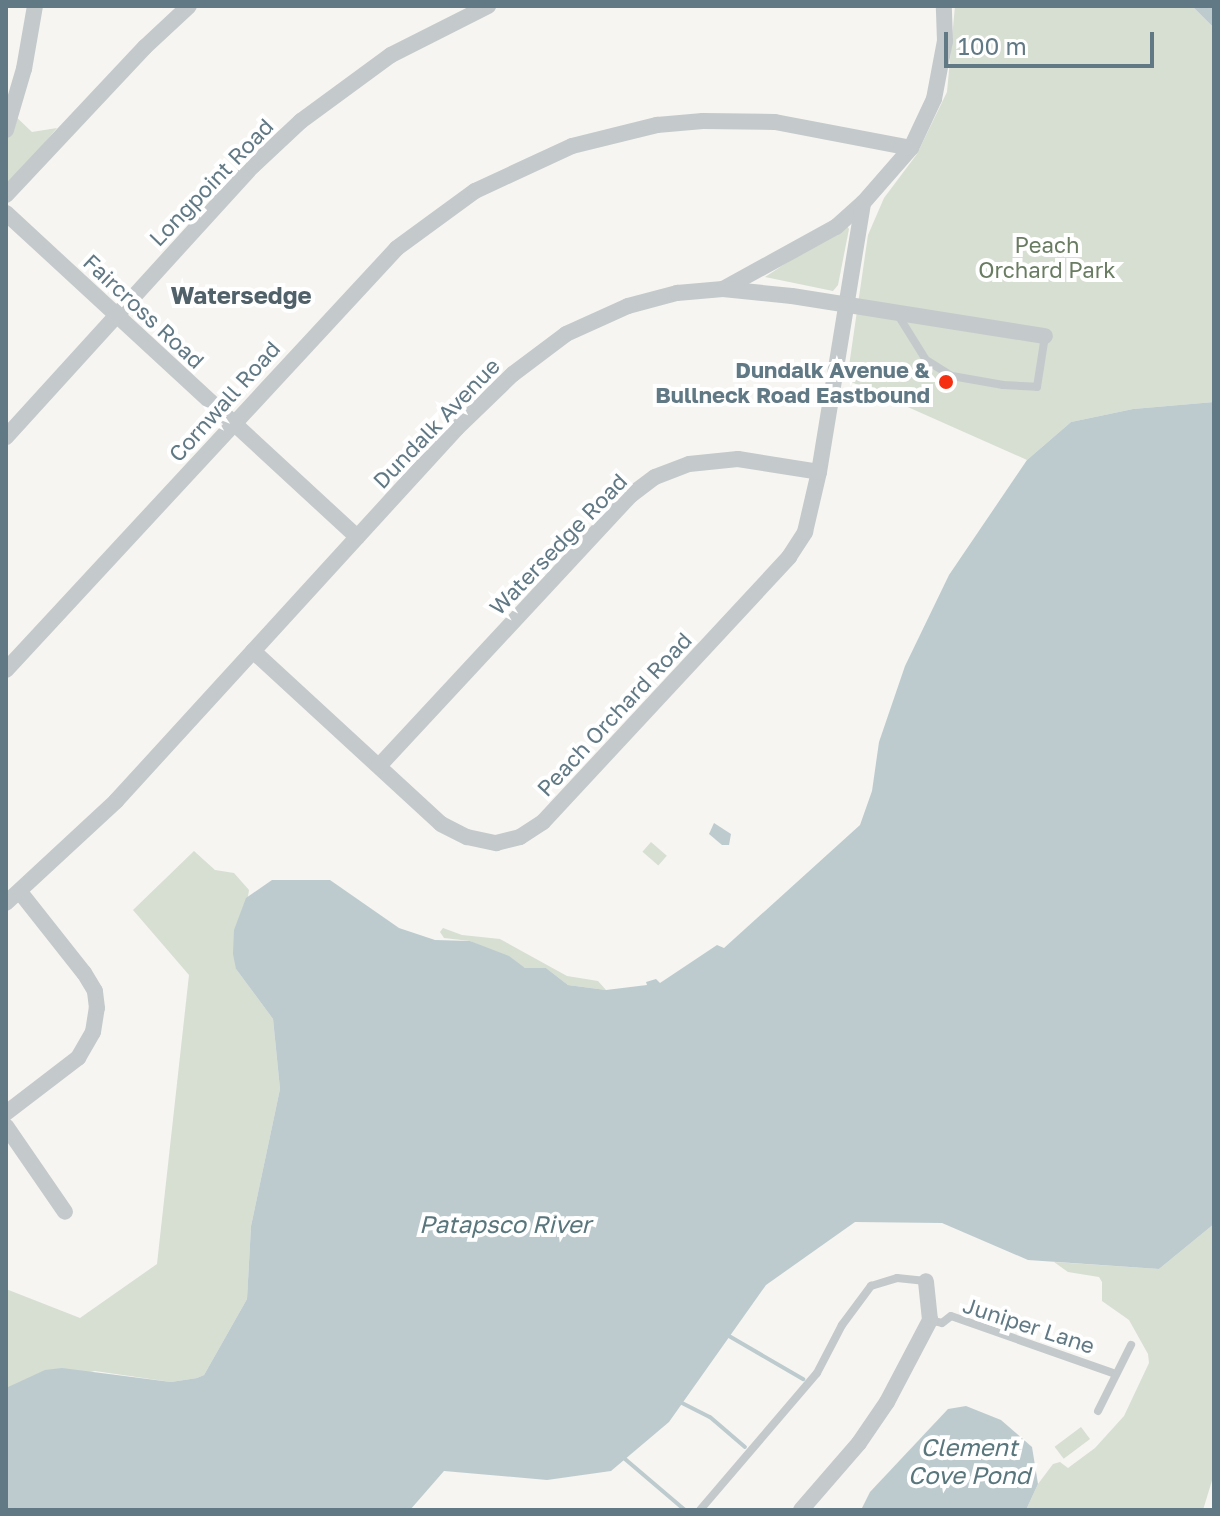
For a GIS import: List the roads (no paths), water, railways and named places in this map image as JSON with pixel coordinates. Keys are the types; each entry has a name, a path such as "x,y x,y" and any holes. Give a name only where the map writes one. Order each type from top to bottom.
{"street":[{"path":"6,130 24,69 35,6"},
{"path":"6,195 145,47 189,6"},
{"name":"Longpoint Road","path":"6,437 253,166 301,121 391,55 488,6"},
{"path":"723,289 836,227 863,203 911,148 934,99 942,65 944,6"},
{"name":"Cornwall Road","path":"6,670 397,248 475,191 534,161 618,132 703,121 775,122 911,148"},
{"name":"Peach Orchard Road","path":"253,651 441,824 467,837 496,843 520,837 537,827 789,557 805,532 819,472 863,203"},
{"name":"Faircross Road","path":"6,213 357,537"},
{"name":"Dundalk Avenue","path":"6,903 116,801 457,428 538,353 566,334 628,306 677,293 723,289 1045,336"},
{"name":"Watersedge Road","path":"379,766 631,495 655,477 698,462 738,459 819,472"},
{"path":"6,1113 78,1058 93,1032 97,1008 95,991 84,973 20,892"},
{"path":"6,1126 65,1212"},
{"path":"801,1510 866,1433 887,1402 930,1320 926,1281"}],"lane":[{"path":"898,315 926,360 952,376 1003,385 1037,387 1045,336"},
{"path":"700,1510 817,1373 848,1315 871,1286 897,1278 926,1281"},
{"name":"Juniper Lane","path":"930,1320 942,1323 951,1316 1116,1374"},
{"name":"Juniper Lane","path":"1098,1411 1131,1345"}],"water":[{"path":"1192,6 1214,6 1214,28"},
{"name":"Patapsco River","path":"1214,402 1214,1224 1159,1269 1028,1260 942,1223 855,1222 766,1285 669,1422 611,1471 547,1480 444,1471 410,1510 6,1510 6,1388 45,1370 62,1368 171,1382 197,1378 204,1375 247,1299 251,1226 280,1089 273,1019 236,969 233,954 234,930 246,898 272,880 330,880 399,928 435,940 470,941 509,956 525,968 546,968 568,985 606,990 647,985 646,982 656,979 660,983 717,945 724,948 860,825 872,791 879,742 905,666 949,575 1027,460 1071,422 1133,409"},
{"path":"714,823 731,834 729,845 722,845 709,834"},
{"name":"Clement Cove Pond","path":"966,1406 1001,1420 1032,1447 1038,1484 1026,1510 861,1510 870,1492 948,1409"}],"waterway":[{"path":"729,1336 803,1379"},
{"path":"682,1403 710,1417 745,1447"},
{"path":"625,1459 685,1510"}],"place":[{"name":"Dundalk Avenue & Bullneck Road Eastbound","path":"946,382"}],"district":[{"name":"Watersedge","path":"241,295"}],"park label":[{"name":"Peach Orchard Park","path":"1047,256"}]}
